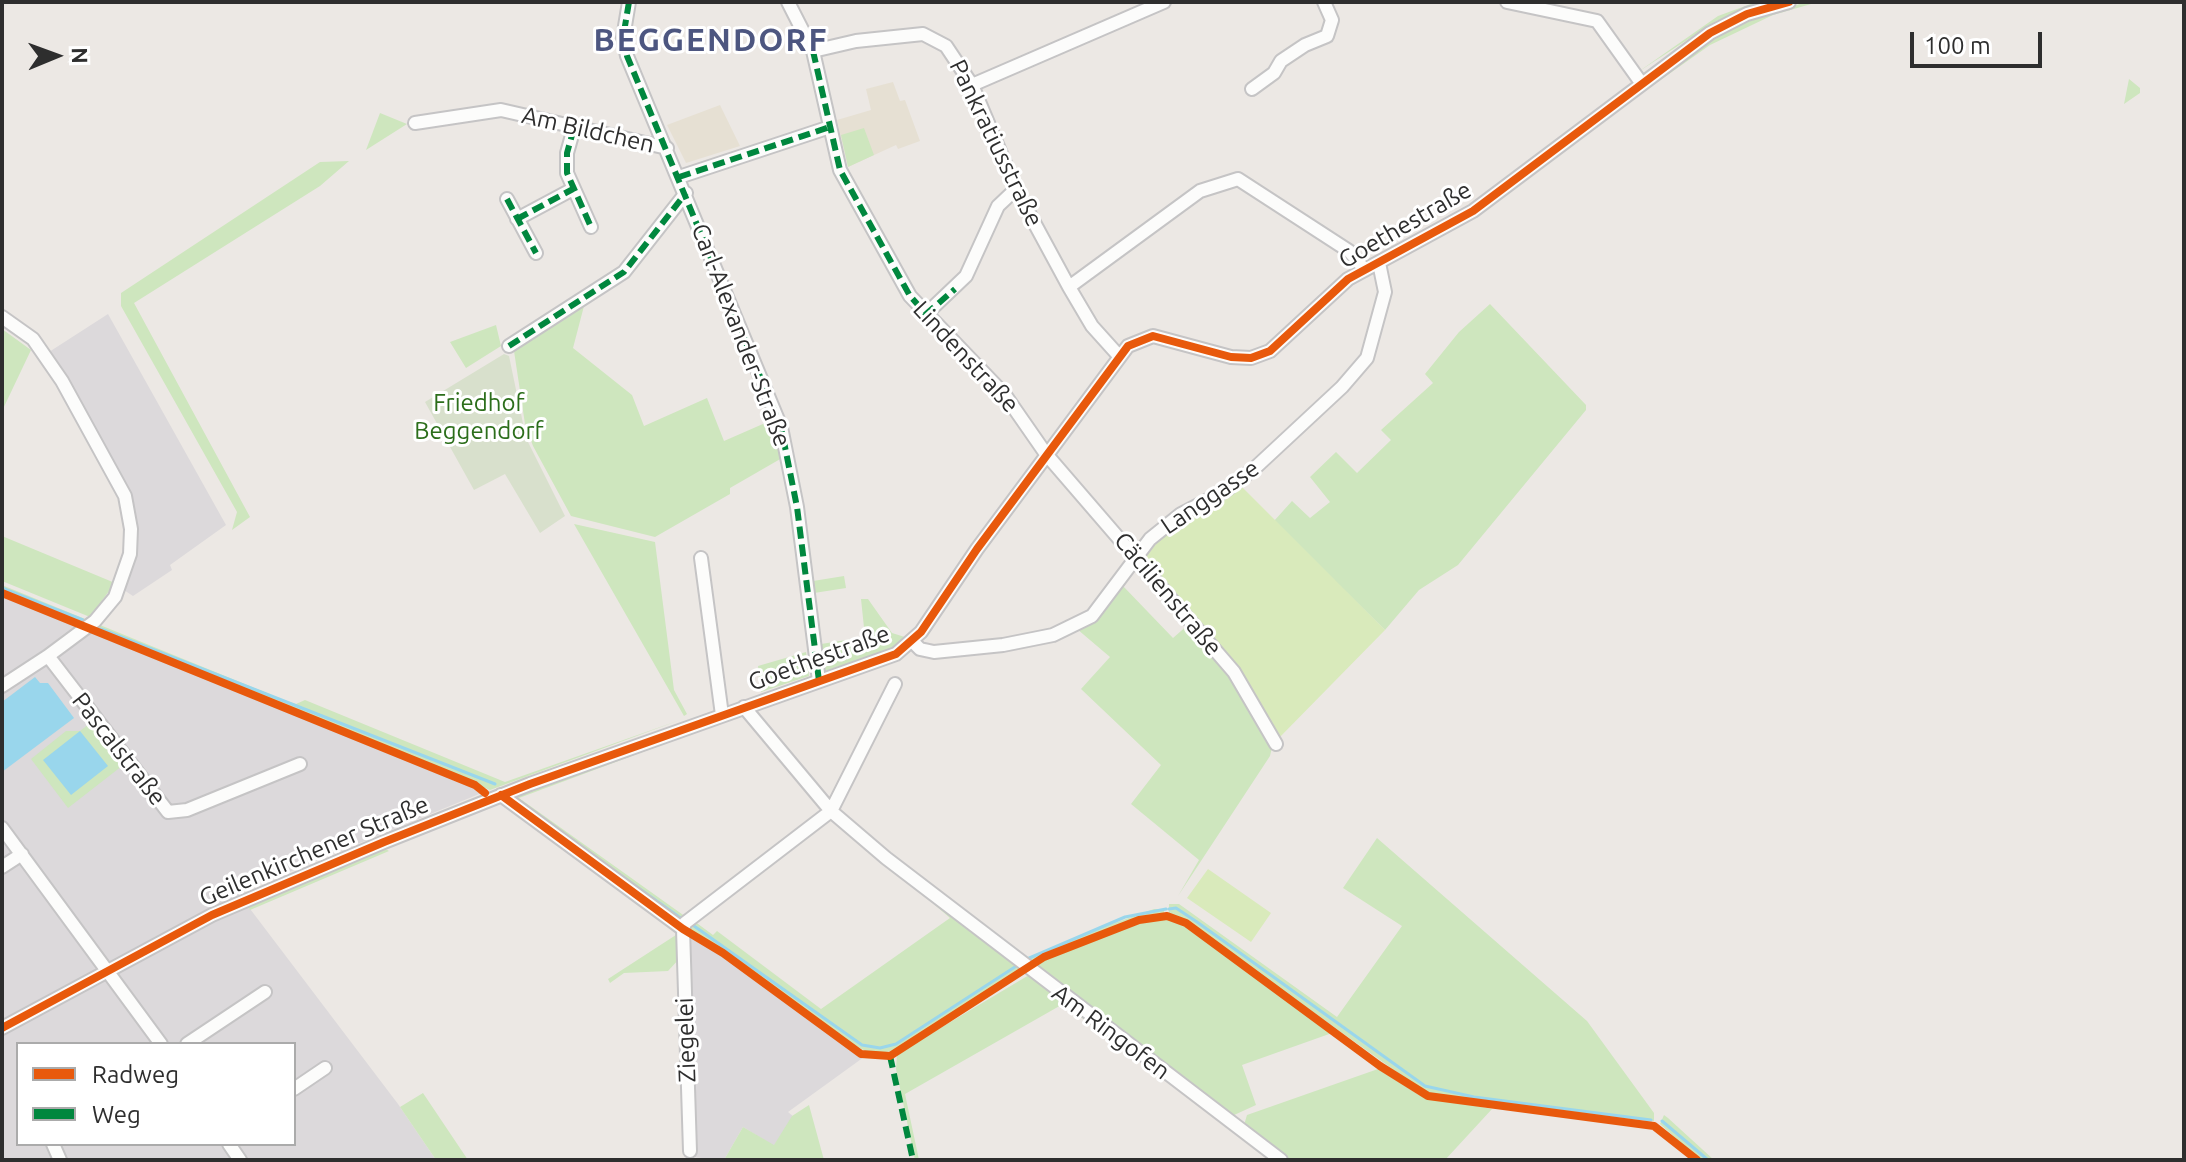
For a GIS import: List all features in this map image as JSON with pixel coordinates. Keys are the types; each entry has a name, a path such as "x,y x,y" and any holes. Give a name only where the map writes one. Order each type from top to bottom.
{"street":[{"name":"Carl-Alexander-Straße","path":"629,2 623,38 627,56 781,427 797,507 819,681"},
{"name":"Lindenstraße","path":"788,2 813,51 840,170 910,296 925,315 983,369 1046,454"},
{"path":"972,85 1164,2"},
{"path":"1252,89 1274,73 1281,61 1327,36 1332,20 1324,2"},
{"path":"1507,2 1597,21 1642,84"},
{"name":"Goethestraße","path":"744,707 896,654 913,642 1119,356 1140,339 1153,336 1231,357 1258,357 1279,345 1348,279 1473,211 1710,33 1747,14 1789,2"},
{"name":"Pankratiusstraße","path":"813,51 856,41 923,34 946,46 972,85 1016,189 1069,287 1092,326 1119,356"},
{"name":"Am Bildchen","path":"415,123 501,110 667,148"},
{"path":"679,177 830,127"},
{"path":"574,128 566,163 573,189 591,227"},
{"path":"1069,287 1200,191 1238,179 1349,251 1365,270"},
{"path":"517,219 573,189"},
{"path":"925,315 966,276 998,206 1016,189"},
{"path":"509,346 624,272 686,193"},
{"path":"507,199 536,253"},
{"name":"Langgasse","path":"913,642 920,649 949,652 1053,635 1092,616 1150,539 1181,514 1225,491 1256,467 1342,387 1367,358 1385,292 1379,263"},
{"path":"2,317 33,339 62,381 125,496 131,529 130,554 115,597 95,621 2,686"},
{"name":"Cäcilienstraße","path":"1046,454 1234,672 1276,744"},
{"path":"701,558 722,715"},
{"name":"Pascalstraße","path":"48,656 168,812 187,810 300,764"},
{"path":"501,795 683,929 685,923 831,811 895,684"},
{"name":"Geilenkirchener Straße","path":"2,1028 231,906 501,795 744,707"},
{"name":"Am Ringofen","path":"744,707 831,811 1028,970 1281,1160"},
{"path":"2,828 160,1042"},
{"path":"2,867 22,854"},
{"name":"Ziegelei","path":"683,929 690,1151"},
{"path":"190,1042 265,992"},
{"path":"296,1088 325,1068"}],"shaded area":[{"path":"893,82 900,101 905,100 920,141 898,149 896,145 848,167 837,120 871,110 866,89"},
{"path":"720,105 740,146 686,163 667,125"},
{"path":"108,314 226,525 170,565 172,570 133,596 124,590 137,554 138,528 132,495 49,352"},
{"path":"2,596 484,792 238,893 398,1104 436,1160 2,1160"},
{"path":"690,934 864,1057 788,1112 794,1117 774,1146 743,1127 724,1160 691,1157"}],"green space":[{"path":"1756,2 1767,2 1716,21 1638,72 1718,16"},
{"path":"1805,2 1818,2 1773,15 1710,45 1628,103 1635,93 1727,29"},
{"path":"2129,79 2140,88 2140,93 2124,104"},
{"path":"380,113 407,124 366,150"},
{"path":"864,128 874,155 848,167 841,135"},
{"path":"349,161 320,186 134,303 250,517 232,530 237,512 121,306 121,293 320,162"},
{"path":"1490,304 1586,405 1586,410 1458,565 1419,590 1385,630 1274,521 1292,501 1310,518 1330,502 1310,477 1336,452 1357,473 1391,440 1381,430 1433,383 1425,374 1459,332"},
{"path":"584,306 573,348 632,395 644,426 707,398 724,441 772,420 782,458 730,488 730,494 655,537 571,516 533,446 525,424 514,351"},
{"path":"496,325 501,346 466,368 450,342"},
{"path":"2,329 31,350 2,411"},
{"name":"Friedhof Beggendorf","path":"504,354 509,356 526,438 565,516 540,533 505,474 474,490 425,402"},
{"path":"1241,486 1385,630 1278,739 1144,559 1168,529"},
{"path":"574,524 655,542 674,690 687,714 684,716"},
{"path":"2,536 115,583 90,617 2,581"},
{"path":"844,576 846,588 814,593 813,581"},
{"path":"2,585 90,621 85,625 2,592"},
{"path":"1123,586 1173,638 1189,624 1219,658 1273,743 1270,756 1178,896 1199,860 1131,804 1161,765 1081,689 1110,657 1077,629 1096,618"},
{"path":"861,599 868,599 892,633 908,638 893,648 825,671 821,644 865,637"},
{"path":"100,625 284,700 296,704 305,700 505,782 680,720 490,790 96,631"},
{"path":"806,652 809,676 761,692 758,666"},
{"path":"89,724 122,766 68,808 31,759 66,731 80,731"},
{"path":"689,731 691,734 519,798 686,917 682,921 509,799"},
{"path":"1377,838 1587,1021 1654,1113 1654,1121 1493,1105 1426,1093 1193,926 1169,914 1169,904 1179,904 1337,1017 1402,926 1343,888"},
{"path":"384,848 389,851 250,910 247,905"},
{"path":"878,856 1020,968 1010,978 893,1051 871,1054 843,1039 740,961 690,930 694,921 713,935 717,931 821,1009 950,918"},
{"path":"1208,869 1271,913 1251,942 1187,898"},
{"path":"1154,909 1164,909 1164,913 1147,915 1030,961 1028,959 1081,935"},
{"path":"1167,918 1188,927 1332,1033 1242,1065 1256,1105 1232,1116 1035,967 1051,956 1127,926"},
{"path":"679,933 680,958 668,971 624,973 610,983 608,979"},
{"path":"1029,975 1249,1141 1063,1004 905,1094 919,1160 915,1160 896,1069 897,1054"},
{"path":"1378,1069 1419,1095 1492,1109 1445,1160 1289,1160 1244,1125 1247,1115"},
{"path":"423,1093 468,1160 436,1160 400,1107"},
{"path":"809,1105 824,1160 724,1160 743,1127 774,1145 792,1116"},
{"path":"1664,1115 1714,1160 1700,1160 1660,1124"}],"water":[{"path":"35,677 40,683 48,683 74,718 2,772 2,702"},
{"path":"80,731 108,766 71,795 43,760"}],"waterway":[{"path":"2,588 83,620"},
{"path":"101,629 495,784"},
{"path":"620,875 682,919"},
{"path":"1169,909 1176,908 1197,922 1425,1086 1474,1097 1651,1120"},
{"path":"1027,959 1125,917 1166,909"},
{"path":"694,926 862,1045 880,1048 896,1044 1018,965"},
{"path":"1662,1121 1708,1160"}],"marked path":[{"path":"629,2 623,38 627,56 781,427 797,507 819,681"},
{"path":"813,51 840,170 910,296 934,323"},
{"path":"679,177 830,127"},
{"path":"574,128 567,153 567,173 591,227"},
{"path":"517,219 573,189"},
{"path":"509,346 624,272 686,193"},
{"path":"507,199 536,253"},
{"path":"925,315 955,289"},
{"path":"890,1056 913,1160"}],"cycle path":[{"path":"2,1028 212,915 384,842 530,784 896,654 921,632 977,549 1128,346 1153,336 1231,357 1251,358 1270,351 1348,279 1473,211 1710,33 1747,14 1789,2"},
{"path":"2,593 475,785 485,793"},
{"path":"501,795 683,929 723,953 861,1054 890,1056 1044,957 1139,920 1167,916 1186,923 1380,1066 1428,1096 1654,1126 1697,1160"}],"district":[{"name":"BEGGENDORF","path":"711,40"}]}
